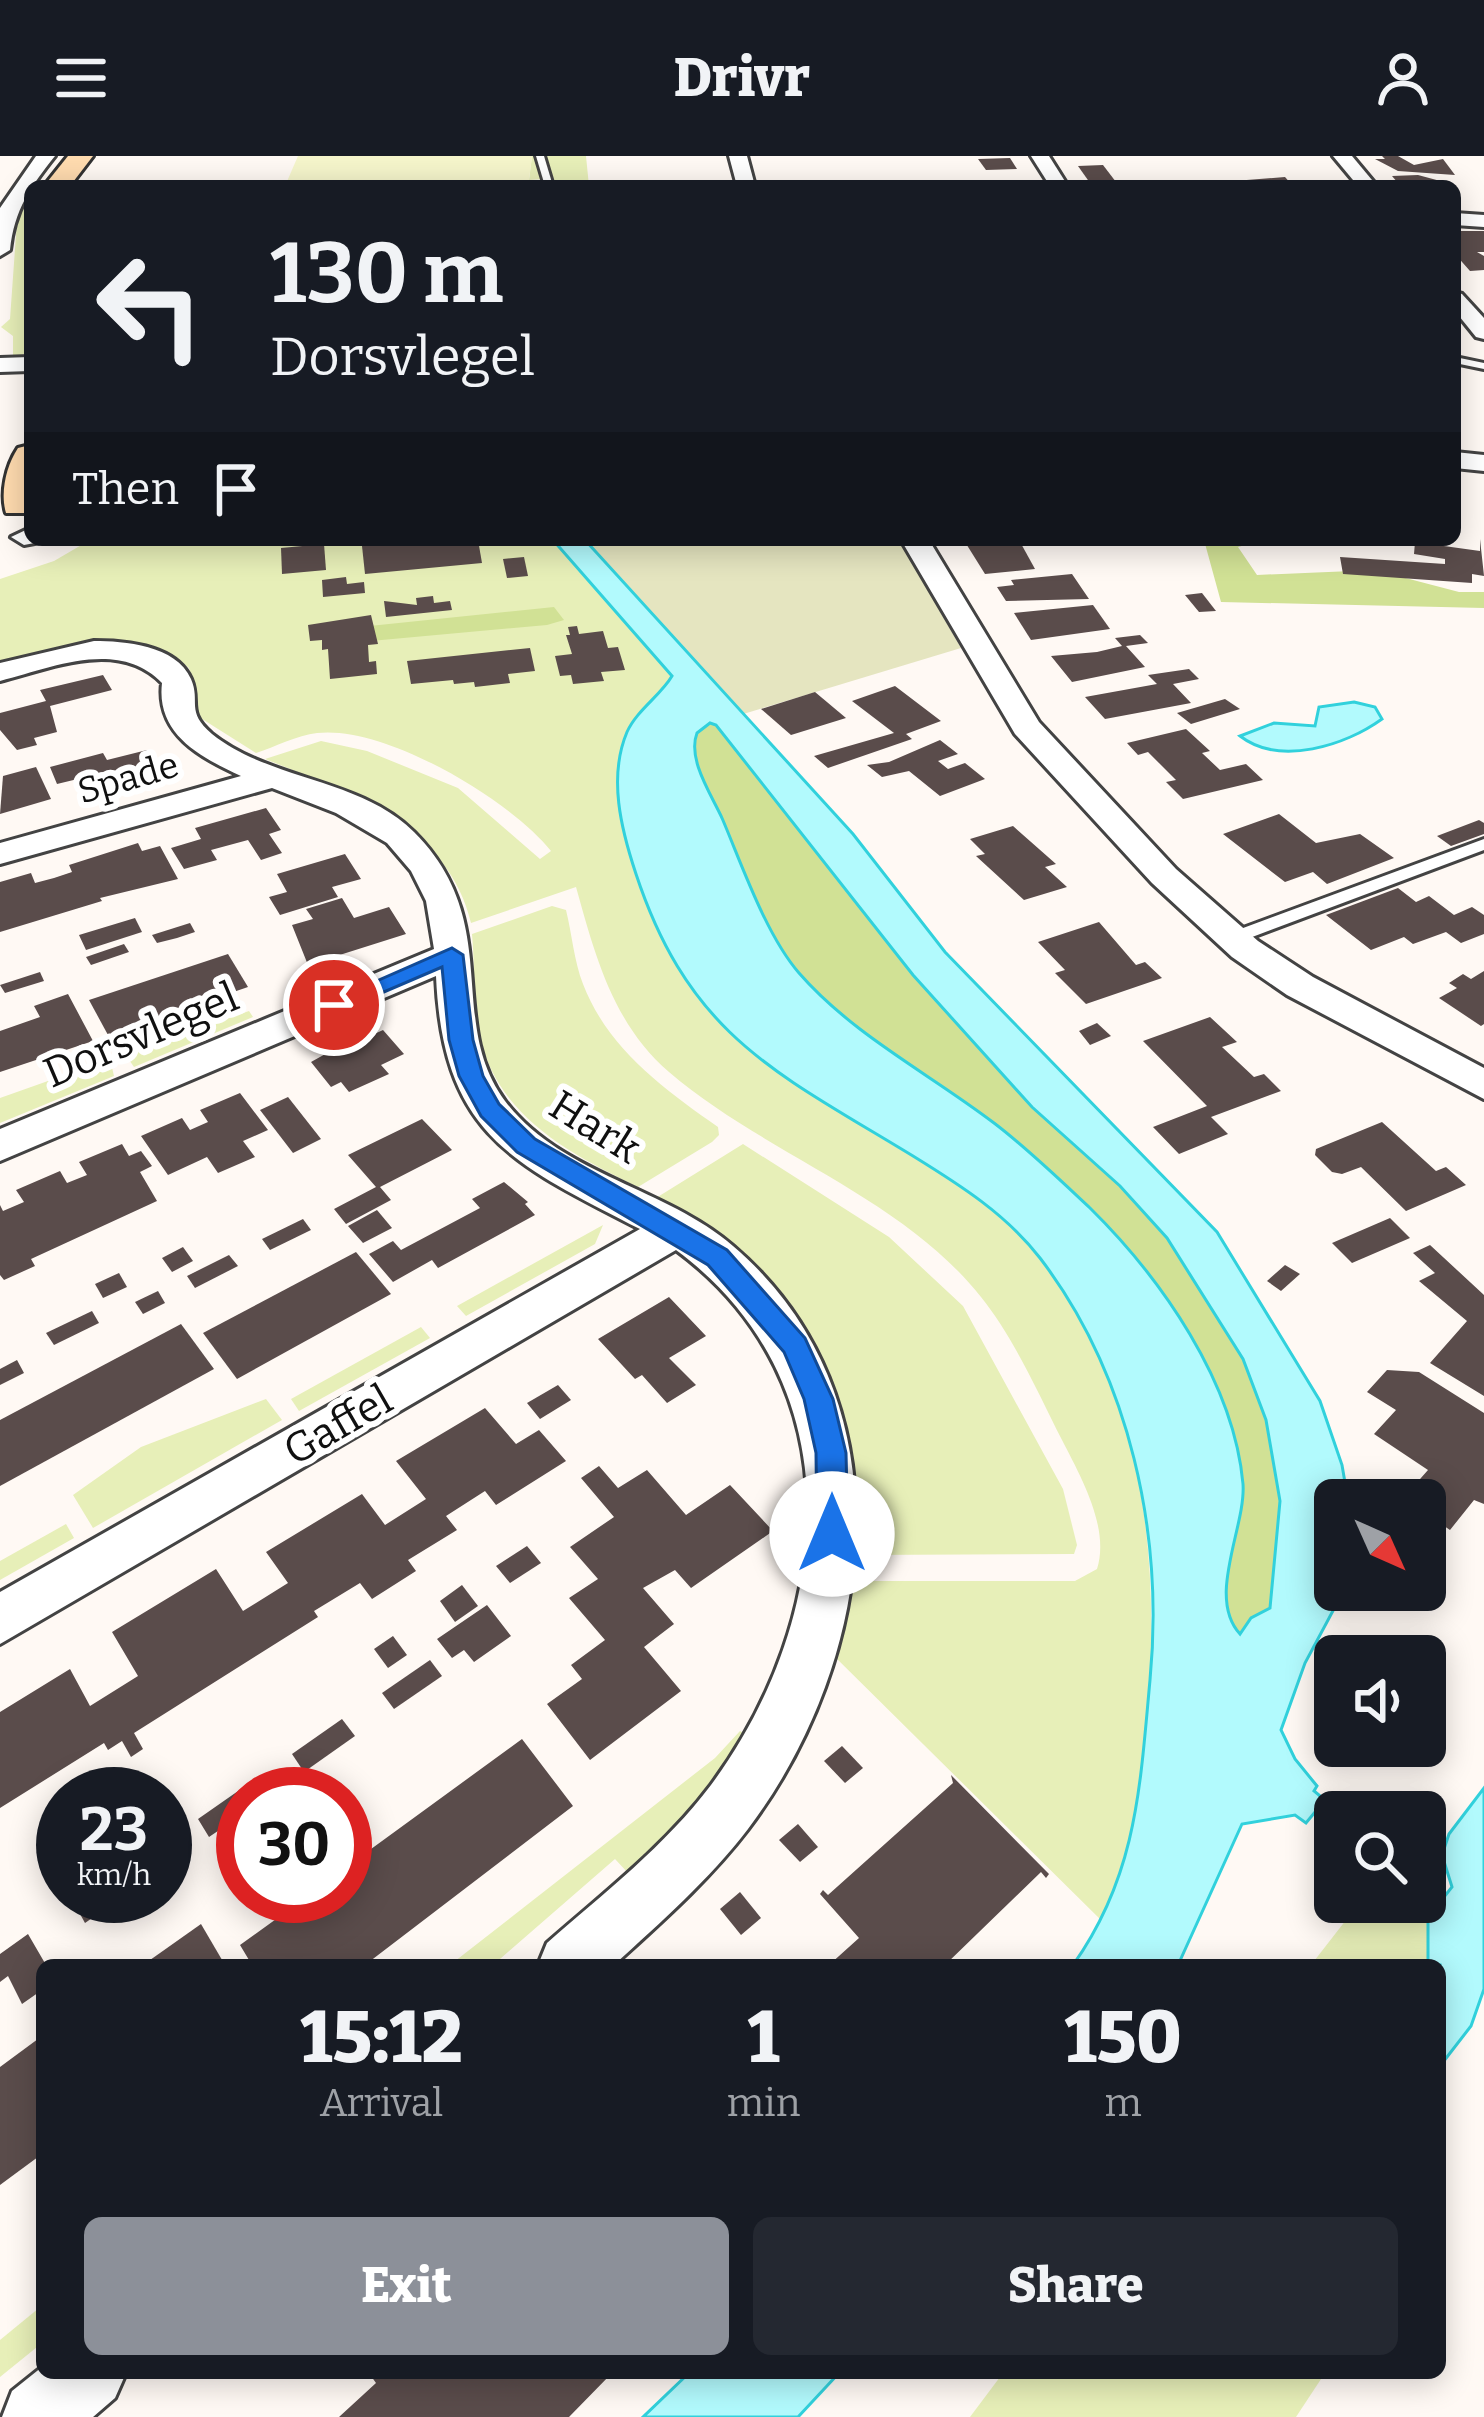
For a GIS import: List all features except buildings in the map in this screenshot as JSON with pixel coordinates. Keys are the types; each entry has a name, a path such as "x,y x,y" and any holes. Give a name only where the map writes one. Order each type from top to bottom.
{"street":[{"path":"27,180 46,156"},
{"path":"62,180 81,156"},
{"path":"1342,156 1363,180"},
{"path":"0,250 2,222 24,183"},
{"path":"1461,305 1484,332"},
{"path":"0,466 24,434"},
{"path":"19,524 16,496 24,473"},
{"path":"919,546 1026,727 1110,823 1233,938 1300,986 1484,1085"},
{"name":"Hark","path":"0,672 84,652 116,650 149,657 167,667 177,681 174,700 183,723 207,744 322,792 397,834 439,883 455,935 452,955 461,1040 471,1076 490,1110 526,1146 717,1258 795,1346 818,1399 831,1453 835,1502 819,1628 800,1687 746,1784 686,1859 576,1959"},
{"name":"Spade","path":"0,854 277,776"},
{"name":"Dorsvlegel","path":"0,1146 452,955"},
{"name":"Gaffel","path":"0,1620 675,1230"},
{"path":"38,2417 84,2379"}],"lane":[{"path":"1233,938 1484,844"}],"green space":[{"path":"298,156 532,156 529,180 288,180"},
{"path":"532,156 586,156 588,180 529,180"},
{"path":"24,203 24,354 13,359 13,336 1,327 10,319 17,221"},
{"path":"80,546 558,546 672,676 628,731 617,780 620,815 633,864 678,967 735,1038 770,1066 958,1185 1023,1240 1075,1309 1104,1366 1126,1427 1148,1554 1149,1683 1135,1826 1103,1922 833,1655 856,1581 1075,1581 1097,1569 1100,1537 1085,1486 1025,1366 981,1297 912,1231 707,1101 650,1053 609,987 576,887 471,923 459,889 418,837 360,800 265,759 321,741 367,751 458,788 540,859 551,851 477,789 411,753 345,734 309,734 256,753 199,717 189,668 146,647 122,643 72,647 0,665 0,579 54,561"},
{"path":"590,546 902,546 961,648 740,715"},
{"path":"1206,546 1242,546 1238,547 1257,575 1375,570 1459,592 1484,592 1484,608 1221,602"},
{"path":"554,607 564,620 547,625 327,645 321,631"},
{"path":"716,724 913,975 1032,1107 1120,1186 1167,1238 1243,1359 1266,1420 1280,1501 1270,1608 1251,1618 1239,1635 1227,1600 1242,1501 1237,1445 1225,1407 1190,1333 1117,1235 1055,1175 994,1123 843,1016 799,973 765,919 698,765 697,733"},
{"path":"552,906 566,910 580,975 594,1007 622,1048 718,1127 719,1135 712,1142 638,1187 563,1146 520,1111 489,1065 480,1037 472,934"},
{"path":"249,1011 253,1017 134,1067 125,1054"},
{"path":"110,1059 114,1076 0,1123 0,1098"},
{"path":"743,1144 889,1237 963,1306 1063,1489 1077,1545 1074,1554 858,1555 858,1511 847,1426 817,1347 768,1278 726,1240 656,1198"},
{"path":"603,1225 595,1244 466,1316 457,1306"},
{"path":"421,1327 430,1338 299,1411 291,1399"},
{"path":"266,1399 282,1420 93,1528 73,1495 141,1447"},
{"path":"66,1524 74,1538 0,1580 0,1561"},
{"path":"740,1731 745,1734 705,1790 628,1873 615,1859 500,1959 458,1959 715,1758"},
{"path":"1344,1923 1428,1923 1428,1959 1316,1959"},
{"path":"36,2310 36,2348 0,2377 0,2340"},
{"path":"998,2379 1321,2379 1296,2417 970,2417"}],"water":[{"path":"558,546 590,546 853,834 945,952 1217,1232 1320,1401 1344,1479 1314,1479 1314,1611 1333,1611 1320,1635 1314,1635 1314,1646 1281,1730 1295,1759 1317,1786 1314,1813 1306,1823 1295,1815 1242,1824 1181,1959 1077,1959 1111,1898 1132,1829 1153,1625 1145,1513 1134,1458 1097,1353 1040,1258 1012,1228 948,1178 780,1073 712,1013 683,975 658,930 622,821 618,767 627,732 672,676","holes":["710,723 716,725 913,975 1032,1107 1120,1186 1167,1238 1243,1359 1266,1420 1280,1501 1270,1608 1251,1618 1240,1634 1230,1619 1227,1601 1242,1501 1237,1446 1225,1408 1190,1334 1143,1266 1055,1175 994,1123 843,1016 799,973 765,920 707,787 695,754 697,733"]},
{"path":"1354,702 1375,707 1382,719 1332,744 1274,750 1240,736 1274,723 1315,726 1319,707"},
{"path":"1484,1788 1484,1989 1471,2026 1446,2058 1446,1959 1428,1959 1428,1923 1446,1923 1446,1894 1452,1887 1446,1843"},
{"path":"683,2379 833,2379 798,2417 643,2417"}],"route":[{"path":"334,1005 452,955 461,1040 471,1076 490,1110 526,1146 717,1258 795,1346 818,1399 831,1453 832,1534"}]}
